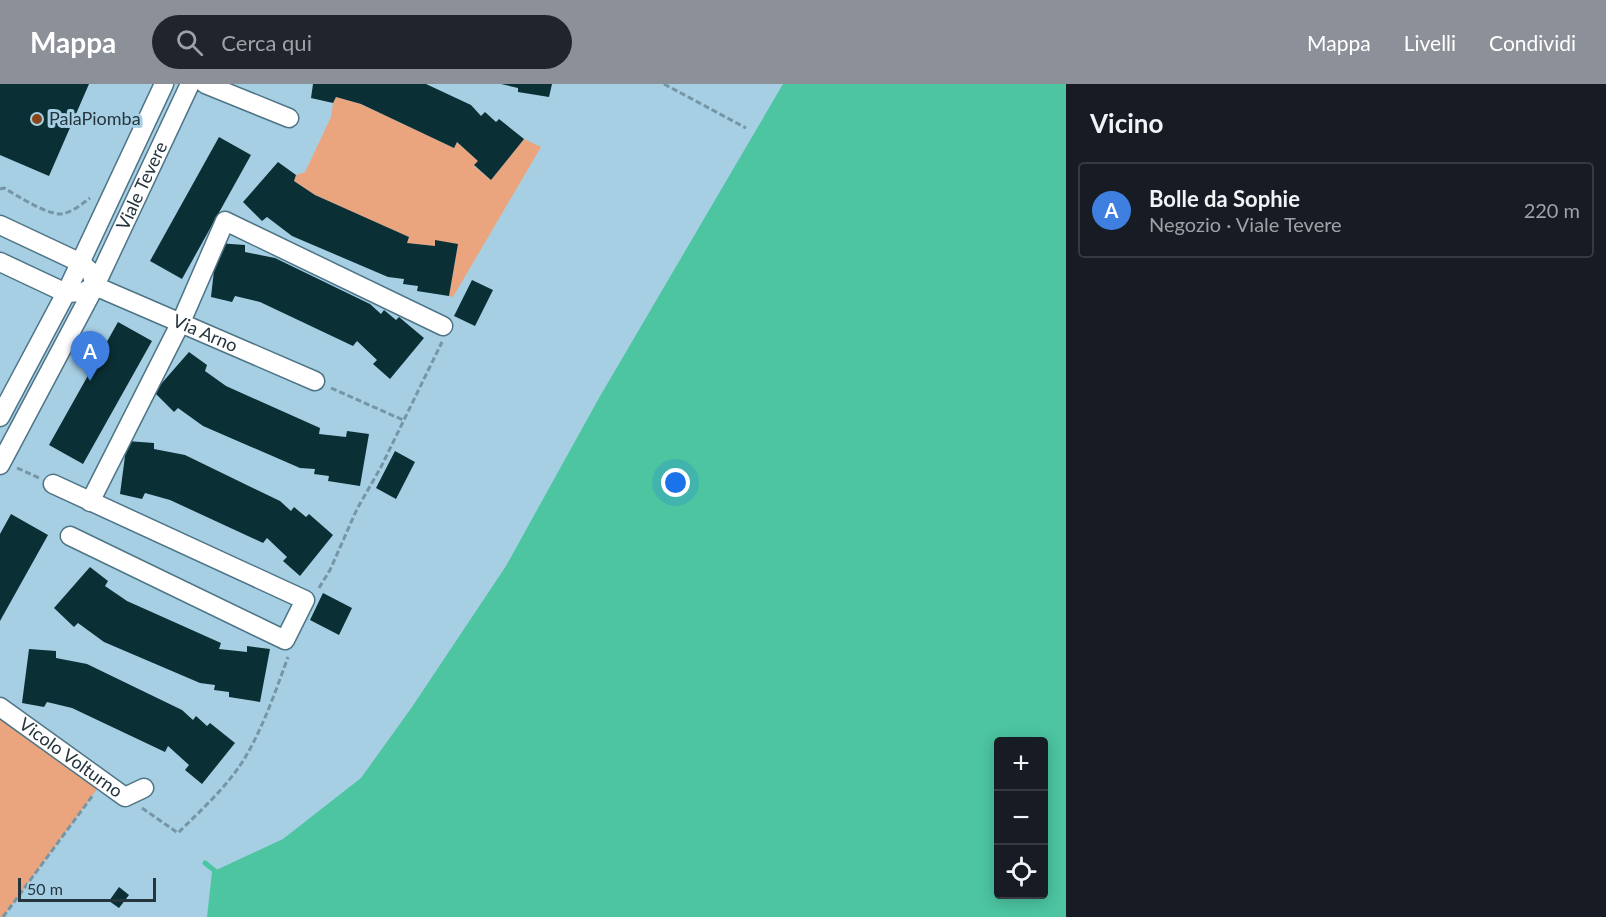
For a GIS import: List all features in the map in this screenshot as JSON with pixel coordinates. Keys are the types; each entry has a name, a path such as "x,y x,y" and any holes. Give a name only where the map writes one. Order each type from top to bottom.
{"street":[{"name":"Viale Tevere","path":"0,417 81,263 164,84"},
{"name":"Viale Tevere","path":"1,463 95,286 190,84"},
{"path":"205,84 289,118"},
{"path":"90,502 181,322 225,221 442,326"},
{"path":"0,225 81,263 91,272 95,286 82,292 66,293 0,262"},
{"name":"Via Arno","path":"95,286 315,381"},
{"path":"53,484 305,600 285,640 70,536"},
{"name":"Vicolo Volturno","path":"0,708 125,797 144,788"}],"path":[{"path":"664,84 746,128"},
{"path":"0,189 50,212 62,214"},
{"path":"315,381 403,420"},
{"path":"1,463 53,484"},
{"path":"3,917 103,782"}],"shaded area":[{"path":"783,84 1066,84 1066,917 207,917 212,872 283,839 361,778 412,707 506,566 599,398"},
{"path":"336,97 361,104 454,148 457,142 478,161 474,166 491,180 524,139 541,147 453,297 449,296 458,244 436,241 435,246 407,243 409,237 315,195 294,181 296,175 305,172 331,117"},
{"path":"0,712 103,781 3,917 0,917"}],"building":[{"name":"PalaPiomba","path":"0,84 89,84 49,176 0,155"},
{"path":"313,84 426,84 471,105 481,116 485,112 496,122 499,119 524,139 491,180 474,165 478,161 457,142 454,148 361,104 336,97 333,103 311,98"},
{"path":"501,84 552,84 549,97 518,92 518,88"},
{"path":"219,137 251,155 182,279 150,261"},
{"path":"278,162 296,175 294,181 315,195 409,237 407,243 435,246 435,240 458,244 449,296 417,291 418,286 403,284 404,279 388,277 292,236 267,217 262,221 243,202"},
{"path":"217,243 245,245 245,252 275,258 370,304 381,314 384,310 396,320 399,317 424,338 390,379 373,364 377,360 357,341 353,346 260,302 235,296 232,302 211,297"},
{"path":"472,280 493,290 475,326 454,316"},
{"path":"118,322 152,341 83,464 49,445"},
{"path":"189,352 207,365 205,371 226,386 320,428 319,434 346,437 347,431 369,434 360,486 328,481 329,476 314,474 315,469 300,468 203,426 178,408 174,412 154,392"},
{"path":"127,441 154,443 154,449 185,455 280,501 291,511 294,507 306,517 309,514 333,535 300,576 283,561 287,557 267,538 263,543 170,500 145,493 142,499 120,494"},
{"path":"395,451 415,462 396,499 376,488"},
{"path":"11,514 48,535 0,621 0,534"},
{"path":"90,567 108,581 105,586 127,601 221,643 219,649 247,652 247,646 270,649 260,702 229,697 229,692 214,690 215,685 200,683 104,642 78,623 74,627 54,608"},
{"path":"323,593 352,608 339,635 310,620"},
{"path":"29,649 56,651 56,658 87,664 182,710 193,720 196,716 207,726 210,723 235,743 202,784 185,770 189,765 168,746 165,752 72,708 47,702 44,707 22,703"},
{"path":"119,887 129,895 119,908 109,901"}],"waterway":[{"path":"205,863 220,875"}],"place":[{"name":"PalaPiomba","path":"37,119"},
{"name":"Bolle da Sophie","path":"90,381"}]}
